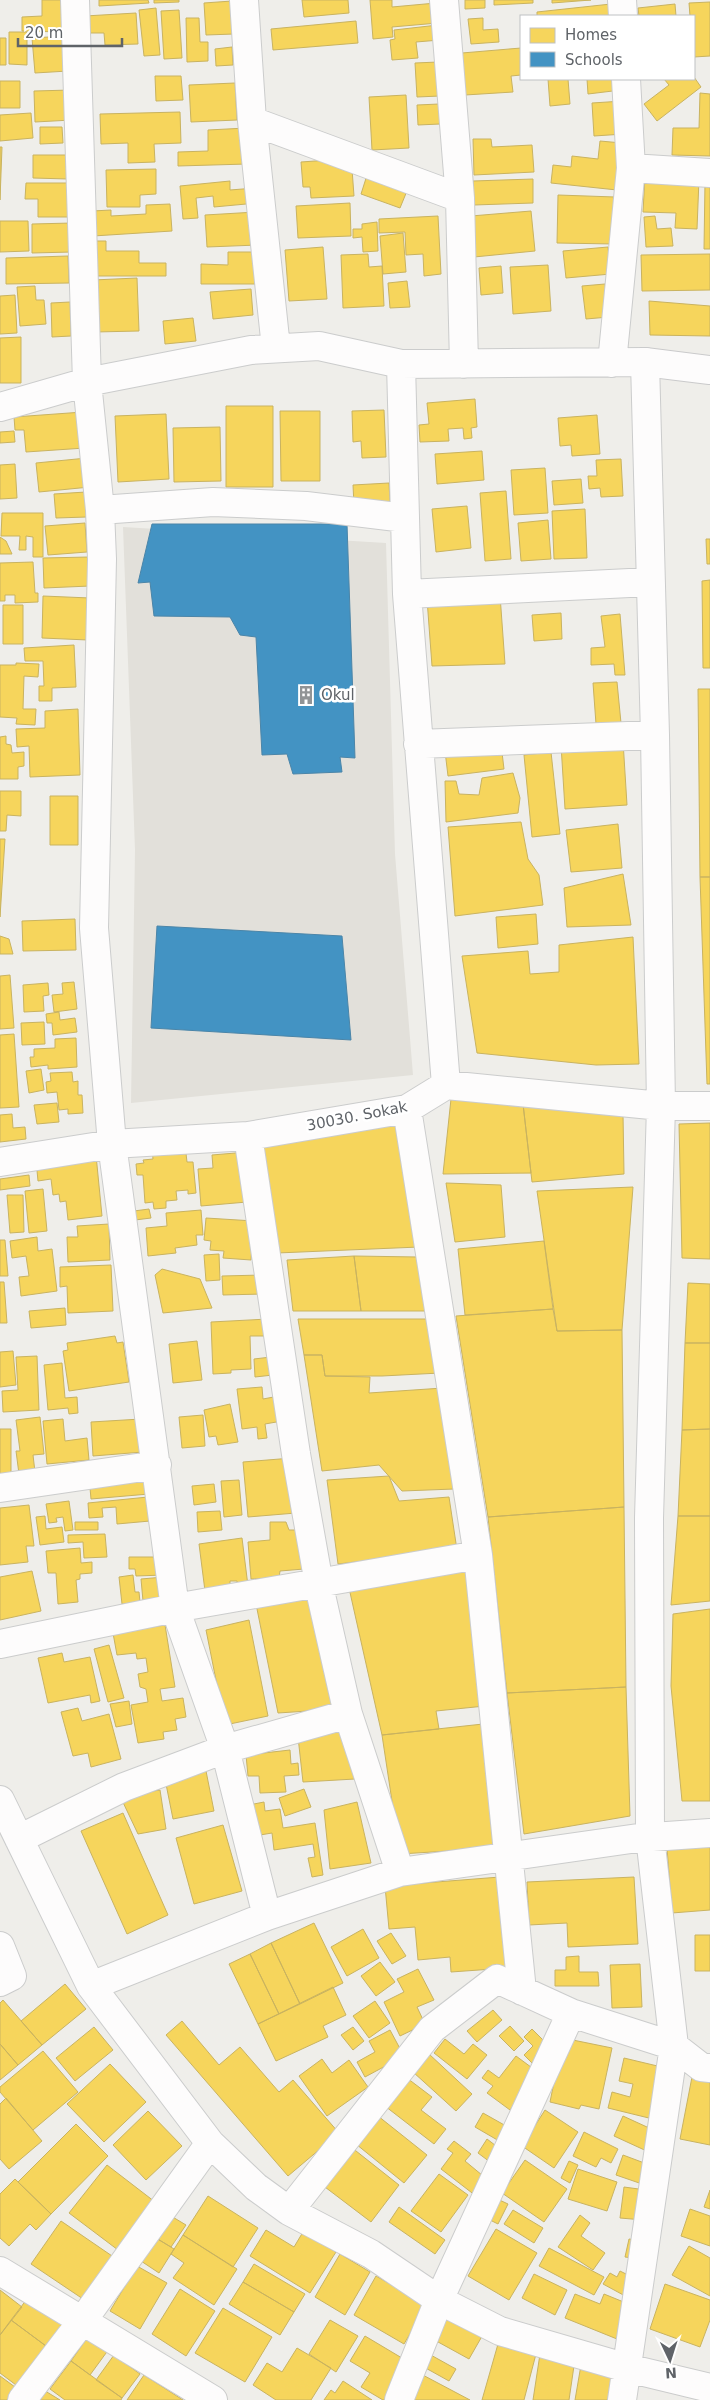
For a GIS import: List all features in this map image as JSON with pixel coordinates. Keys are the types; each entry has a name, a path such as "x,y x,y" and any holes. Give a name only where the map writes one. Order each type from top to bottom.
{"street":[{"path":"75,0 87,382 100,510 102,569 94,928 112,1144 175,1608 225,1749 267,1916"},
{"path":"244,0 252,121 276,348"},
{"path":"444,0 460,198 464,364"},
{"path":"622,0 623,15"},
{"path":"612,363 631,168 626,80"},
{"path":"252,121 460,198"},
{"path":"631,168 710,173"},
{"path":"0,407 87,382 251,350 276,348 319,346 401,364 645,362 710,370"},
{"path":"622,2400 674,2046 650,1837 649,1518 660,1106 655,735 645,362"},
{"path":"401,364 407,594 446,1085 660,1106 710,1106"},
{"path":"100,510 213,502 306,506 405,518"},
{"path":"407,594 650,582"},
{"path":"418,744 655,735"},
{"name":"30030. Sokak","path":"0,1162 112,1144 248,1136 407,1109 446,1085"},
{"path":"407,1109 478,1555 522,1991"},
{"path":"248,1136 296,1454 319,1581 348,1714 400,1872"},
{"path":"0,1488 157,1465"},
{"path":"0,1644 319,1581 478,1555"},
{"path":"19,1839 124,1787 225,1749 348,1714"},
{"path":"0,1800 91,1986 210,2143 256,2187 289,2211 371,2254 439,2300 500,2331 627,2368 710,2388"},
{"path":"91,1986 267,1916 400,1872 650,1837 710,1833"},
{"path":"0,1946 12,1976 0,1982"},
{"path":"289,2211 432,2029 497,1979 571,2013 674,2046 702,2067 710,2068"},
{"path":"399,2400 439,2300 571,2013"},
{"path":"22,2400 83,2320 210,2143"},
{"path":"0,2271 83,2320 208,2399"}],"shaded area":[{"path":"123,527 386,543 395,854 413,1075 131,1103 135,850"}],"building: Homes":[{"path":"42,0 64,0 63,32 22,31 22,17 42,16"},
{"path":"99,0 148,0 149,3 99,6"},
{"path":"154,0 179,0 179,2 154,3"},
{"path":"302,0 348,0 349,13 304,17"},
{"path":"370,0 392,0 392,7 436,3 438,23 392,27 393,37 373,39"},
{"path":"465,0 485,0 485,8 465,9"},
{"path":"494,0 533,0 533,3 494,5"},
{"path":"552,0 591,0 552,3"},
{"path":"232,1 234,34 206,35 204,3"},
{"path":"710,2 710,56 695,57 695,15 690,15 689,3"},
{"path":"611,4 612,15 537,15 537,12"},
{"path":"675,4 676,15 639,15 638,8"},
{"path":"156,8 160,55 144,56 139,10"},
{"path":"179,10 182,58 164,59 161,11"},
{"path":"136,13 138,44 105,45 104,33 86,33 85,16"},
{"path":"186,18 199,18 200,42 208,42 208,61 187,62"},
{"path":"483,18 483,30 498,29 499,42 471,44 468,19"},
{"path":"356,21 358,43 273,50 271,29"},
{"path":"438,25 440,40 416,42 418,58 392,60 390,40 395,39 394,30"},
{"path":"9,32 27,32 27,65 9,64"},
{"path":"66,36 68,71 35,73 32,38"},
{"path":"0,38 6,38 6,65 0,65"},
{"path":"232,47 233,65 216,66 215,49"},
{"path":"520,48 520,75 511,76 513,92 465,95 462,53"},
{"path":"438,62 440,96 417,97 415,63"},
{"path":"155,76 181,76 183,100 156,101"},
{"path":"695,78 701,87 657,121 644,104 669,85 665,80 695,80"},
{"path":"548,80 568,80 570,104 550,106"},
{"path":"587,80 620,80 621,90 588,94"},
{"path":"0,81 20,81 20,108 0,108"},
{"path":"235,83 237,120 191,122 189,85"},
{"path":"71,90 72,120 35,122 34,91"},
{"path":"700,93 710,94 710,156 672,155 673,128 699,128"},
{"path":"406,95 409,148 372,150 369,97"},
{"path":"623,101 624,134 594,136 592,103"},
{"path":"439,104 440,124 418,125 417,105"},
{"path":"180,112 181,143 154,144 155,162 128,163 128,143 101,144 100,114"},
{"path":"31,113 33,138 0,141 0,115"},
{"path":"40,127 62,127 63,143 40,144"},
{"path":"246,128 247,164 178,166 178,152 208,151 208,130"},
{"path":"473,139 491,139 492,147 532,145 534,172 474,175"},
{"path":"600,141 622,143 617,190 551,183 553,165 571,167 572,156 598,159"},
{"path":"0,147 2,147 0,200"},
{"path":"33,155 68,155 68,179 33,178"},
{"path":"343,159 343,170 352,169 354,196 311,198 310,187 303,187 301,162"},
{"path":"156,169 156,194 140,195 140,207 107,207 106,170"},
{"path":"368,172 409,186 400,208 361,194"},
{"path":"645,176 699,179 697,229 675,228 676,213 643,212"},
{"path":"533,179 533,203 474,205 473,181"},
{"path":"230,181 230,190 255,188 257,203 214,207 213,196 196,198 198,218 183,219 180,186"},
{"path":"705,182 710,182 710,249 704,249"},
{"path":"26,183 73,183 72,217 38,217 38,199 25,199"},
{"path":"558,195 615,197 614,244 557,243"},
{"path":"350,203 351,236 298,238 296,206"},
{"path":"170,204 172,231 93,236 92,211 111,210 111,216 146,214 146,205"},
{"path":"531,211 535,251 474,257 471,216"},
{"path":"256,212 258,245 207,247 205,215"},
{"path":"438,216 441,274 424,276 423,254 406,255 405,232 379,233 379,219"},
{"path":"655,216 657,229 671,228 673,246 646,247 644,217"},
{"path":"0,221 28,221 29,251 0,252"},
{"path":"377,222 378,251 363,252 362,237 353,238 353,229 362,229 362,224"},
{"path":"72,223 72,252 32,253 32,224"},
{"path":"403,233 406,272 383,274 380,236"},
{"path":"91,241 106,241 106,251 139,251 139,263 166,263 166,276 91,276"},
{"path":"323,247 327,299 289,301 285,250"},
{"path":"608,247 611,274 566,278 563,251"},
{"path":"228,252 257,252 257,284 201,284 201,264 228,265"},
{"path":"368,254 369,267 382,266 384,306 343,308 341,255"},
{"path":"710,254 710,290 642,291 641,255"},
{"path":"68,256 69,283 6,284 6,258"},
{"path":"548,265 551,311 513,314 510,267"},
{"path":"501,266 503,293 481,295 479,268"},
{"path":"137,278 139,331 95,332 93,280"},
{"path":"407,281 410,307 390,308 388,283"},
{"path":"605,284 609,317 586,319 582,286"},
{"path":"35,286 36,300 44,300 46,324 20,326 17,287"},
{"path":"251,289 253,315 213,319 210,292"},
{"path":"15,295 17,333 0,334 0,296"},
{"path":"649,301 710,306 710,336 650,335"},
{"path":"70,302 71,336 52,337 51,303"},
{"path":"193,318 196,341 165,344 163,321"},
{"path":"21,337 21,383 0,383 0,338"},
{"path":"475,399 477,427 471,428 472,438 464,439 463,428 448,429 449,441 420,442 419,425 429,424 427,403"},
{"path":"226,406 273,406 273,487 226,487"},
{"path":"384,410 386,457 362,458 361,441 353,442 352,411"},
{"path":"280,411 320,411 320,481 281,481"},
{"path":"83,412 85,448 26,452 24,430 15,430 14,417"},
{"path":"166,414 169,479 118,482 115,416"},
{"path":"597,415 600,454 572,456 571,445 560,446 558,418"},
{"path":"220,427 221,481 174,482 173,428"},
{"path":"14,431 15,442 0,443 0,432"},
{"path":"482,451 484,480 437,484 435,454"},
{"path":"87,458 90,487 39,492 36,463"},
{"path":"621,459 623,496 601,497 600,488 589,489 588,476 597,476 596,460"},
{"path":"15,464 17,498 0,499 0,465"},
{"path":"545,468 548,513 514,515 511,470"},
{"path":"581,479 583,503 554,505 552,481"},
{"path":"389,483 390,502 354,505 353,485"},
{"path":"506,491 511,559 485,561 480,493"},
{"path":"86,492 87,517 56,518 54,494"},
{"path":"467,506 471,548 436,552 432,509"},
{"path":"585,509 587,558 554,559 552,511"},
{"path":"2,513 43,513 43,557 33,557 33,537 26,536 26,550 19,550 20,536 1,536"},
{"path":"548,520 551,559 521,561 518,523"},
{"path":"85,523 87,552 48,555 45,526"},
{"path":"0,537 6,541 12,554 0,554"},
{"path":"706,539 710,539 710,564 707,564"},
{"path":"89,557 90,586 44,588 43,558"},
{"path":"33,562 35,593 38,593 38,602 15,603 15,595 5,595 5,601 0,601 0,563"},
{"path":"710,580 710,668 703,668 702,581"},
{"path":"500,595 505,664 432,666 427,599"},
{"path":"43,596 90,598 88,640 42,638"},
{"path":"3,605 23,605 23,644 3,644"},
{"path":"561,613 562,639 534,641 532,615"},
{"path":"620,614 625,675 615,675 614,664 591,665 591,648 605,647 601,616"},
{"path":"74,645 76,687 52,688 52,701 39,701 39,686 44,686 43,661 25,661 24,648"},
{"path":"16,663 39,664 38,677 24,676 23,709 36,709 35,725 16,724 17,718 0,717 0,665 16,665"},
{"path":"617,682 621,723 596,724 593,683"},
{"path":"698,689 710,689 710,877 700,877"},
{"path":"78,709 80,775 30,777 29,746 17,747 16,729 45,728 45,711"},
{"path":"6,736 6,744 11,745 12,753 24,752 24,766 18,767 18,779 0,779 0,737"},
{"path":"623,741 627,805 565,809 561,745"},
{"path":"501,744 504,769 448,776 445,751"},
{"path":"551,752 560,834 532,837 524,755"},
{"path":"513,773 520,798 518,813 446,822 445,781 456,781 459,794 479,795 482,778"},
{"path":"0,791 21,791 21,816 7,815 6,831 0,831"},
{"path":"50,796 78,796 78,845 50,845"},
{"path":"521,822 528,859 539,875 543,905 455,916 448,827"},
{"path":"618,824 622,868 571,872 566,830"},
{"path":"0,839 5,839 0,917"},
{"path":"623,874 631,925 567,927 564,888"},
{"path":"700,877 710,877 710,1084 707,1084"},
{"path":"536,914 538,944 498,948 496,917"},
{"path":"75,919 76,950 23,951 22,921"},
{"path":"0,936 9,939 13,954 0,954"},
{"path":"633,937 639,1064 596,1065 477,1053 462,956 528,951 530,974 559,972 559,945"},
{"path":"10,975 14,1028 0,1029 0,976"},
{"path":"74,982 77,1009 54,1012 52,995 63,994 62,983"},
{"path":"48,983 49,995 43,996 44,1011 24,1012 23,985"},
{"path":"59,1012 60,1020 75,1018 77,1032 53,1035 52,1023 47,1023 46,1014"},
{"path":"44,1022 45,1044 22,1045 21,1023"},
{"path":"14,1034 19,1107 0,1108 0,1035"},
{"path":"76,1038 77,1067 48,1069 48,1065 31,1067 30,1057 34,1057 34,1049 55,1048 55,1039"},
{"path":"41,1069 44,1090 29,1093 26,1071"},
{"path":"72,1072 73,1082 78,1081 78,1095 82,1095 83,1113 68,1114 68,1109 59,1110 57,1092 47,1093 46,1082 51,1081 50,1073"},
{"path":"451,1099 523,1104 531,1173 443,1174"},
{"path":"57,1103 59,1122 37,1124 34,1105"},
{"path":"523,1104 623,1114 624,1174 532,1182"},
{"path":"12,1114 13,1128 25,1127 26,1139 0,1142 0,1115"},
{"path":"396,1119 419,1247 277,1253 261,1144"},
{"path":"710,1123 710,1259 682,1258 679,1124"},
{"path":"185,1145 187,1162 193,1162 196,1193 188,1194 188,1190 176,1191 177,1200 166,1201 166,1208 154,1209 153,1202 145,1203 143,1175 137,1175 136,1164 144,1163 143,1160 153,1159 152,1147"},
{"path":"247,1152 247,1202 201,1206 198,1169 213,1168 212,1155"},
{"path":"96,1155 102,1216 68,1220 66,1201 60,1202 59,1194 53,1195 51,1179 38,1181 36,1160"},
{"path":"29,1175 30,1186 0,1190 0,1179"},
{"path":"446,1183 501,1185 505,1237 455,1242"},
{"path":"633,1187 622,1330 557,1331 537,1191"},
{"path":"43,1189 47,1231 29,1233 25,1191"},
{"path":"7,1195 23,1195 24,1232 10,1233"},
{"path":"149,1209 151,1218 135,1220 134,1211"},
{"path":"201,1210 203,1235 196,1235 197,1245 175,1248 176,1253 148,1256 146,1228 167,1226 166,1213"},
{"path":"206,1218 254,1221 251,1260 223,1258 224,1251 210,1250 211,1241 204,1240"},
{"path":"109,1224 110,1260 68,1262 67,1237 78,1237 77,1226"},
{"path":"37,1237 38,1251 52,1249 57,1291 21,1296 19,1277 29,1276 26,1256 12,1258 10,1241"},
{"path":"0,1240 5,1240 8,1276 0,1276"},
{"path":"544,1241 553,1309 465,1315 458,1249"},
{"path":"219,1254 220,1280 206,1281 204,1255"},
{"path":"354,1256 418,1257 430,1311 361,1311"},
{"path":"354,1256 361,1311 293,1311 287,1260"},
{"path":"111,1265 113,1311 68,1313 67,1286 60,1287 60,1267"},
{"path":"162,1269 200,1279 212,1308 163,1313 155,1275"},
{"path":"262,1275 263,1294 223,1295 222,1276"},
{"path":"0,1282 4,1282 7,1323 0,1323"},
{"path":"688,1283 710,1284 710,1343 685,1343"},
{"path":"65,1308 66,1325 31,1328 29,1311"},
{"path":"553,1309 557,1331 622,1330 624,1507 488,1517 456,1316"},
{"path":"268,1319 269,1336 250,1336 251,1369 231,1370 231,1373 213,1374 211,1322"},
{"path":"298,1319 432,1319 440,1373 325,1376 322,1355 304,1355"},
{"path":"115,1336 117,1343 123,1342 129,1382 69,1391 63,1351 68,1350 67,1343"},
{"path":"197,1341 202,1380 173,1383 169,1344"},
{"path":"685,1343 710,1343 710,1429 682,1430"},
{"path":"13,1351 16,1385 0,1387 0,1352"},
{"path":"304,1355 322,1355 325,1376 370,1377 369,1393 443,1388 454,1489 402,1491 379,1465 322,1471"},
{"path":"37,1356 39,1410 3,1412 2,1391 18,1390 16,1357"},
{"path":"271,1357 273,1375 255,1377 254,1359"},
{"path":"62,1363 65,1398 77,1397 78,1413 69,1414 68,1408 48,1410 44,1365"},
{"path":"262,1387 263,1399 279,1396 282,1421 265,1424 267,1438 258,1439 257,1427 242,1429 237,1389"},
{"path":"230,1404 238,1442 218,1445 216,1436 209,1437 204,1410"},
{"path":"203,1415 205,1446 182,1448 179,1417"},
{"path":"40,1417 44,1454 33,1455 35,1472 19,1474 16,1451 20,1451 16,1420"},
{"path":"63,1419 65,1441 87,1438 89,1460 47,1464 43,1421"},
{"path":"141,1419 143,1452 93,1456 91,1422"},
{"path":"0,1429 11,1429 11,1475 0,1475"},
{"path":"710,1429 710,1516 678,1516 682,1430"},
{"path":"292,1458 296,1513 248,1517 243,1462"},
{"path":"147,1472 149,1494 91,1499 89,1477"},
{"path":"389,1476 399,1501 449,1497 457,1550 338,1564 327,1480"},
{"path":"239,1480 242,1515 224,1517 221,1481"},
{"path":"214,1484 216,1502 194,1505 192,1486"},
{"path":"148,1497 150,1521 117,1524 116,1507 102,1508 103,1517 89,1518 88,1503"},
{"path":"69,1501 73,1530 65,1531 63,1517 56,1518 57,1522 49,1523 46,1504"},
{"path":"29,1505 34,1546 26,1546 28,1562 0,1565 0,1508"},
{"path":"624,1507 626,1687 507,1693 488,1517"},
{"path":"220,1511 222,1530 198,1532 197,1512"},
{"path":"45,1516 46,1529 62,1527 64,1542 40,1545 36,1517"},
{"path":"678,1516 710,1516 710,1601 671,1605"},
{"path":"75,1522 98,1522 98,1530 75,1530"},
{"path":"270,1522 286,1522 289,1530 302,1530 304,1569 280,1571 279,1578 251,1579 248,1542 270,1540"},
{"path":"105,1534 107,1557 84,1558 83,1542 68,1543 68,1535"},
{"path":"242,1538 248,1586 238,1587 237,1581 230,1581 230,1587 205,1591 199,1544"},
{"path":"80,1548 81,1563 92,1562 92,1573 80,1574 80,1579 76,1580 78,1602 58,1604 56,1573 48,1573 46,1551"},
{"path":"129,1557 163,1557 164,1575 136,1576 135,1569 129,1569"},
{"path":"468,1564 485,1706 436,1711 439,1729 382,1735 349,1588"},
{"path":"32,1571 41,1611 0,1620 0,1577"},
{"path":"133,1575 135,1592 139,1592 140,1602 122,1604 119,1577"},
{"path":"164,1577 166,1599 143,1601 141,1579"},
{"path":"313,1598 338,1709 278,1713 256,1604"},
{"path":"710,1609 710,1801 682,1801 671,1686 673,1614"},
{"path":"249,1620 268,1716 225,1725 206,1630"},
{"path":"165,1625 175,1687 160,1689 162,1701 183,1698 186,1717 175,1719 177,1730 163,1732 164,1739 138,1743 131,1705 148,1702 146,1689 140,1687 138,1674 148,1672 146,1658 137,1659 136,1653 117,1655 113,1633"},
{"path":"109,1645 124,1698 108,1702 94,1649"},
{"path":"62,1653 64,1662 90,1657 100,1701 91,1703 90,1695 48,1703 38,1658"},
{"path":"626,1687 630,1816 524,1834 507,1693"},
{"path":"129,1701 132,1724 116,1727 110,1704"},
{"path":"78,1708 82,1721 109,1714 121,1759 91,1767 88,1753 73,1756 61,1712"},
{"path":"483,1724 496,1848 400,1854 382,1735"},
{"path":"341,1727 355,1779 303,1782 298,1737"},
{"path":"290,1750 291,1764 298,1763 299,1775 284,1776 286,1792 260,1793 259,1776 248,1776 246,1755"},
{"path":"206,1771 214,1811 173,1819 165,1779"},
{"path":"304,1789 311,1807 285,1816 279,1798"},
{"path":"160,1790 166,1829 138,1834 120,1796"},
{"path":"264,1802 265,1811 280,1809 283,1828 315,1823 323,1875 312,1877 308,1858 315,1857 313,1844 274,1850 272,1833 254,1836 249,1805"},
{"path":"357,1802 371,1863 330,1869 324,1810"},
{"path":"123,1813 168,1915 127,1934 81,1831"},
{"path":"223,1825 242,1891 194,1904 176,1838"},
{"path":"710,1845 710,1910 672,1913 667,1848"},
{"path":"500,1877 507,1968 451,1972 450,1957 418,1960 415,1927 389,1929 385,1886"},
{"path":"634,1877 638,1944 568,1947 567,1923 529,1925 527,1882"},
{"path":"314,1923 343,1983 300,2004 271,1943"},
{"path":"363,1929 379,1958 347,1976 331,1947"},
{"path":"391,1933 406,1956 392,1964 377,1941"},
{"path":"695,1935 710,1935 710,1971 695,1971"},
{"path":"271,1943 300,2004 279,2014 250,1954"},
{"path":"250,1954 279,2014 258,2024 229,1964"},
{"path":"579,1956 579,1972 598,1972 599,1986 555,1986 555,1970 566,1970 566,1957"},
{"path":"380,1962 395,1982 376,1996 361,1976"},
{"path":"640,1964 642,2007 612,2008 610,1965"},
{"path":"418,1969 434,2000 417,2007 425,2024 400,2036 384,2002 404,1992 397,1979"},
{"path":"65,1984 86,2009 42,2045 21,2021"},
{"path":"333,1987 346,2015 323,2026 328,2037 276,2061 258,2024"},
{"path":"3,2000 42,2045 18,2065 0,2044 0,2003"},
{"path":"375,2001 390,2023 369,2038 353,2016"},
{"path":"493,2010 502,2020 477,2042 467,2031"},
{"path":"182,2021 219,2065 240,2047 279,2092 293,2080 339,2133 288,2176 166,2035"},
{"path":"510,2026 524,2041 514,2051 499,2036"},
{"path":"94,2027 113,2050 75,2081 56,2058"},
{"path":"353,2027 364,2041 353,2050 341,2035"},
{"path":"532,2029 551,2048 533,2064 524,2055 533,2046 524,2037"},
{"path":"390,2030 404,2056 365,2077 357,2062 375,2052 369,2041"},
{"path":"563,2038 612,2048 599,2109 581,2105 579,2109 550,2102"},
{"path":"445,2039 464,2054 473,2044 487,2055 467,2079 434,2053"},
{"path":"0,2044 18,2065 0,2080"},
{"path":"43,2051 78,2092 33,2130 0,2092 0,2087"},
{"path":"429,2054 472,2094 456,2111 413,2072"},
{"path":"516,2056 539,2073 510,2110 487,2093 493,2086 482,2078 488,2070 499,2078"},
{"path":"624,2058 670,2069 657,2120 608,2108 612,2092 630,2097 633,2084 619,2081"},
{"path":"322,2059 332,2073 349,2060 368,2087 327,2116 299,2076"},
{"path":"110,2064 146,2102 104,2142 67,2104"},
{"path":"403,2075 432,2097 421,2110 446,2129 434,2144 381,2103"},
{"path":"692,2077 710,2080 710,2145 680,2139"},
{"path":"6,2098 42,2141 9,2169 0,2159 0,2104"},
{"path":"545,2110 578,2132 554,2168 522,2146"},
{"path":"148,2111 182,2146 146,2180 113,2145"},
{"path":"373,2112 427,2155 404,2183 351,2140"},
{"path":"483,2113 515,2131 506,2145 475,2127"},
{"path":"623,2116 660,2133 651,2153 614,2136"},
{"path":"76,2124 108,2156 51,2214 18,2182"},
{"path":"584,2132 618,2149 611,2163 601,2158 596,2167 573,2156"},
{"path":"487,2139 504,2152 494,2165 478,2153"},
{"path":"454,2141 471,2154 465,2161 488,2180 476,2196 441,2169 453,2153 447,2149"},
{"path":"351,2147 399,2185 371,2222 321,2184"},
{"path":"623,2155 655,2167 648,2186 616,2175"},
{"path":"525,2160 567,2189 544,2222 502,2193"},
{"path":"569,2161 578,2165 570,2183 561,2178"},
{"path":"107,2165 159,2205 122,2253 69,2213"},
{"path":"578,2169 617,2182 607,2211 568,2199"},
{"path":"439,2174 468,2195 441,2232 411,2211"},
{"path":"15,2179 51,2214 36,2230 30,2224 9,2246 0,2238 0,2194"},
{"path":"624,2187 646,2190 643,2220 620,2218"},
{"path":"710,2190 710,2209 704,2207"},
{"path":"208,2196 258,2228 233,2267 183,2235"},
{"path":"493,2197 508,2204 498,2224 484,2217"},
{"path":"399,2207 445,2240 435,2254 389,2222"},
{"path":"690,2209 710,2216 710,2246 681,2236"},
{"path":"513,2210 543,2228 534,2243 504,2224"},
{"path":"580,2215 590,2223 581,2236 605,2253 593,2270 558,2247"},
{"path":"171,2216 186,2225 171,2247 156,2238"},
{"path":"61,2221 115,2258 86,2301 31,2264"},
{"path":"496,2229 537,2253 509,2300 468,2276"},
{"path":"266,2230 294,2247 303,2232 336,2252 310,2293 250,2256"},
{"path":"183,2235 237,2269 214,2305 173,2278 184,2263 171,2254"},
{"path":"156,2238 174,2249 159,2273 141,2261"},
{"path":"629,2239 643,2241 640,2259 625,2257"},
{"path":"689,2246 710,2258 710,2296 672,2275"},
{"path":"549,2248 604,2277 594,2295 539,2266"},
{"path":"340,2254 370,2272 345,2315 315,2297"},
{"path":"254,2264 305,2294 294,2312 243,2282"},
{"path":"137,2266 167,2283 140,2329 110,2311"},
{"path":"629,2267 627,2297 603,2284 610,2273 617,2277 620,2271 626,2274"},
{"path":"534,2274 567,2290 555,2315 522,2298"},
{"path":"376,2276 427,2305 404,2344 354,2315"},
{"path":"243,2282 294,2312 280,2335 229,2304"},
{"path":"665,2284 710,2300 710,2320 700,2347 650,2329"},
{"path":"180,2289 215,2311 186,2356 152,2334"},
{"path":"0,2290 22,2307 0,2335"},
{"path":"575,2294 600,2304 604,2294 631,2305 617,2339 565,2318"},
{"path":"27,2299 66,2328 50,2349 11,2320"},
{"path":"223,2308 272,2337 245,2382 195,2353"},
{"path":"444,2309 485,2331 469,2359 429,2337"},
{"path":"11,2320 50,2349 20,2388 0,2373 0,2335"},
{"path":"330,2320 358,2336 336,2372 309,2354"},
{"path":"89,2335 109,2349 90,2375 71,2361"},
{"path":"365,2336 412,2364 391,2400 383,2400 361,2387 370,2373 350,2361"},
{"path":"498,2344 536,2354 524,2400 482,2400"},
{"path":"297,2348 331,2368 311,2400 276,2400 253,2385 267,2363 282,2372"},
{"path":"429,2354 456,2369 449,2381 422,2366"},
{"path":"540,2354 575,2359 569,2400 533,2400"},
{"path":"114,2355 140,2374 122,2398 96,2380"},
{"path":"71,2361 122,2398 121,2400 65,2400 50,2389"},
{"path":"581,2365 622,2372 617,2400 575,2400"},
{"path":"419,2373 470,2400 415,2400 407,2395"},
{"path":"144,2375 183,2400 127,2400"},
{"path":"0,2376 19,2390 12,2400 0,2400"},
{"path":"343,2381 372,2400 324,2400 331,2390 335,2393"},
{"path":"37,2386 60,2400 29,2400"}],"building: Schools":[{"name":"Okul","path":"152,524 347,524 355,758 340,757 342,772 293,774 287,754 262,755 256,637 240,635 230,617 154,616 150,582 138,583"},
{"path":"157,926 342,936 351,1040 151,1028"}],"place":[{"name":"Okul","path":"306,695"}]}
